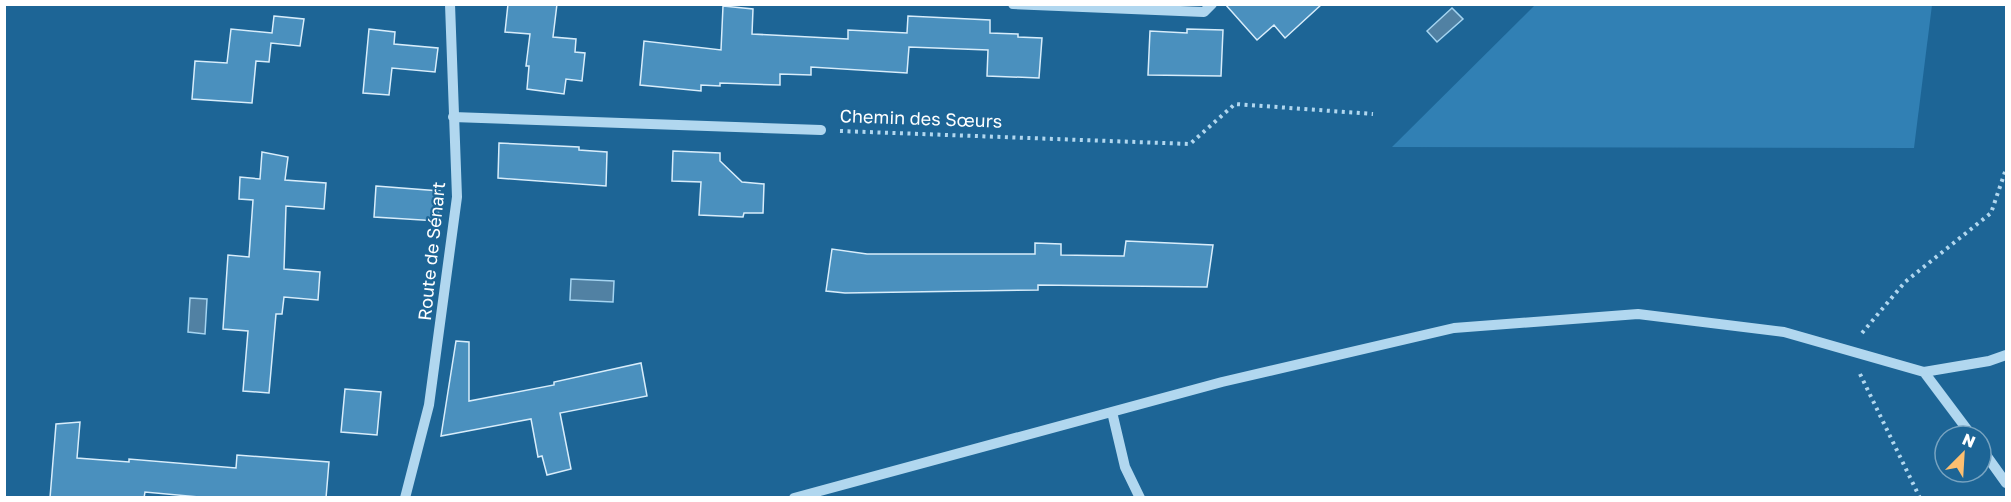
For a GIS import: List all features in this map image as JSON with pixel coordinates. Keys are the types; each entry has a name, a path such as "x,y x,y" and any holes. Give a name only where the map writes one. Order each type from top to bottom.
{"street":[{"name":"Route de Sénart","path":"405,498 429,405 457,198 450,4"},
{"path":"1013,4 1204,12 1212,4"},
{"name":"Chemin des Sœurs","path":"453,117 821,130"},
{"path":"794,498 1222,382 1454,328 1638,314 1784,332 1924,372 1989,361 2007,355"},
{"path":"1924,372 1963,424"},
{"path":"1112,412 1125,467 1140,498"},
{"path":"1993,464 2007,483"}],"path":[{"name":"Chemin des Sœurs","path":"821,130 1190,144 1235,104 1373,114"},
{"path":"1920,498 1847,350 1905,282 1991,213 2007,169"}],"shaded area":[{"path":"1535,5 1932,5 1914,148 1392,147"},
{"path":"1452,8 1463,19 1437,42 1427,31"},
{"path":"571,279 614,281 613,302 570,300"},
{"path":"190,298 207,299 205,334 188,332"}],"building":[{"path":"508,4 557,4 553,37 576,39 575,52 585,53 582,81 566,79 564,94 527,89 529,66 526,66 530,34 505,32"},
{"path":"1225,4 1322,4 1285,38 1274,25 1257,40"},
{"path":"723,6 753,9 752,34 848,39 848,30 907,33 908,16 990,20 990,33 1042,38 1039,78 987,76 988,50 909,47 907,73 811,67 811,75 780,74 780,85 720,83 720,86 701,85 701,91 640,85 644,41 721,50"},
{"path":"274,16 304,19 300,46 271,43 269,62 256,61 252,103 192,99 195,61 227,63 231,29 272,33"},
{"path":"369,29 395,32 394,44 438,48 435,72 392,68 389,95 363,93"},
{"path":"1187,29 1223,30 1221,76 1148,75 1150,31 1187,33"},
{"path":"499,143 579,147 579,150 607,152 606,186 498,178"},
{"path":"673,151 720,153 720,161 742,182 764,184 763,213 744,213 743,217 699,215 701,182 672,181"},
{"path":"262,152 288,157 285,180 326,183 324,209 286,206 284,269 320,272 318,300 284,297 282,314 276,314 269,393 243,391 248,331 223,329 228,255 249,257 253,200 239,199 240,177 260,179"},
{"path":"376,186 440,191 438,221 374,217"},
{"path":"1126,241 1213,245 1207,287 1038,285 1038,290 845,293 826,291 832,249 867,254 1035,254 1035,243 1061,244 1061,255 1124,256"},
{"path":"456,341 469,342 469,401 554,385 554,382 641,363 647,396 560,413 571,469 547,475 542,456 538,457 531,419 441,436"},
{"path":"345,389 381,392 377,435 341,432"},
{"path":"80,422 77,458 129,462 129,459 236,468 237,455 329,462 326,498 210,498 145,492 144,498 50,498 56,424"}]}
